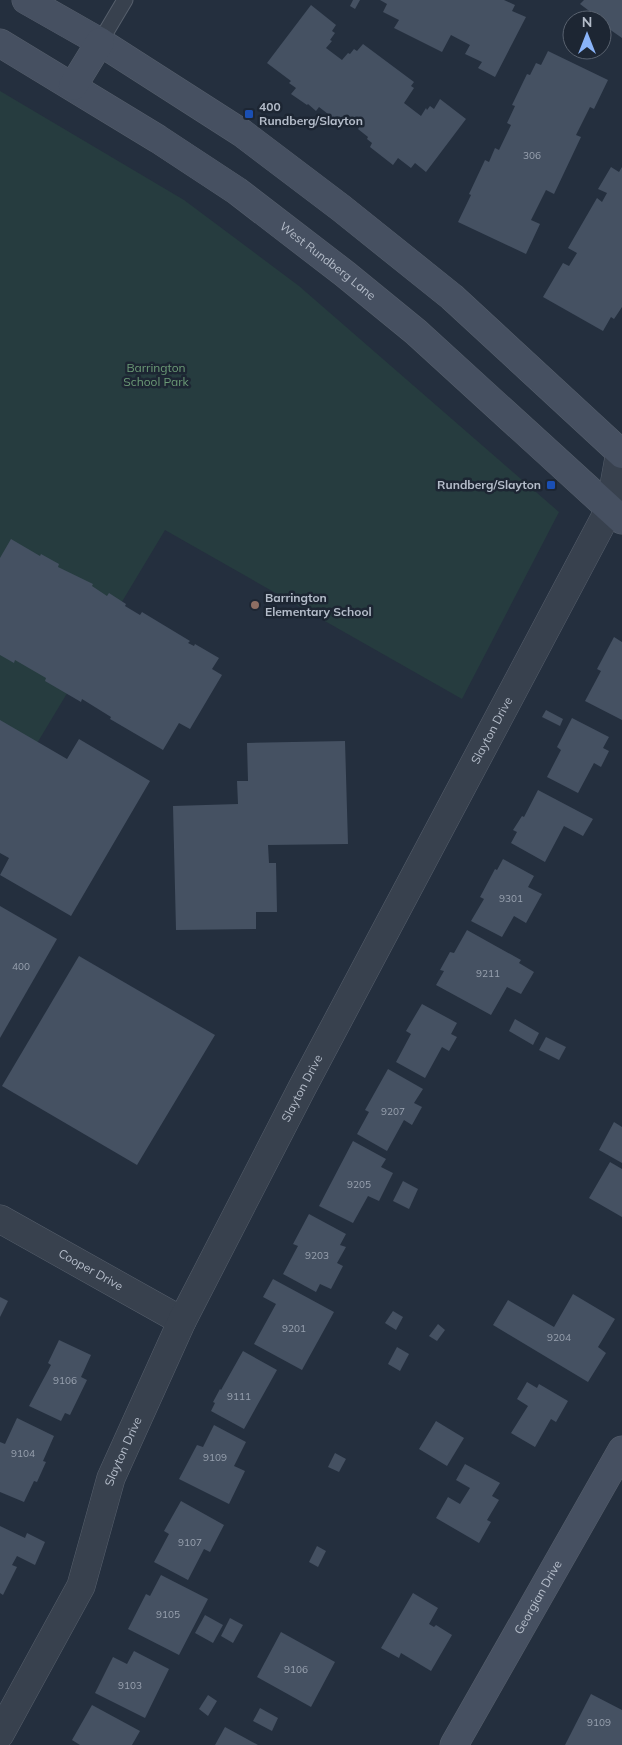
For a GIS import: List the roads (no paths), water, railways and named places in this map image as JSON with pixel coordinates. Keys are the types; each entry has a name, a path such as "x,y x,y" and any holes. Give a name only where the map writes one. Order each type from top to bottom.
{"main road":[{"path":"26,0 100,42 242,133 341,208 452,297 621,453"},
{"path":"73,86 100,42"},
{"name":"West Rundberg Lane","path":"0,43 158,139 237,191 345,274 423,338 616,514"},
{"name":"Georgian Drive","path":"454,1745 622,1450"}],"street":[{"name":"Slayton Drive","path":"0,1734 81,1586 111,1478 182,1321 302,1088 616,514 621,453"},
{"name":"Cooper Drive","path":"0,1219 182,1321"}],"lane":[{"path":"100,42 125,0"}],"place":[{"name":"400 Rundberg/Slayton","path":"249,114"},
{"name":"Rundberg/Slayton","path":"551,485"},
{"name":"Barrington Elementary School","path":"255,605"}],"park label":[{"name":"Barrington School Park","path":"156,375"}]}
